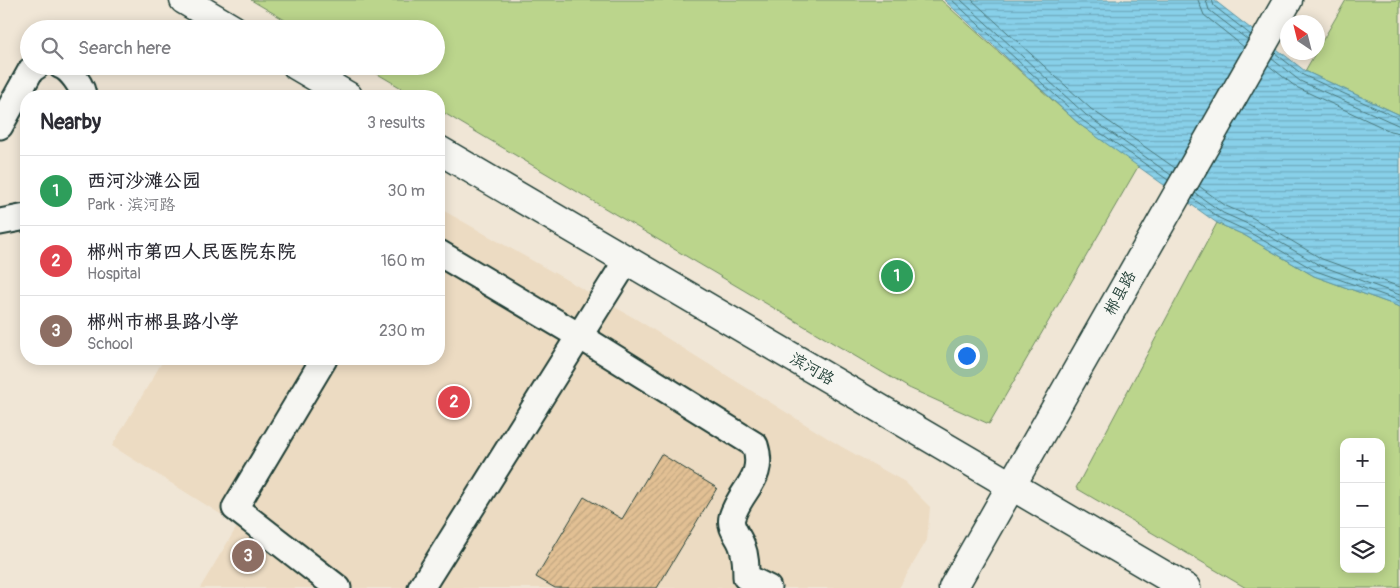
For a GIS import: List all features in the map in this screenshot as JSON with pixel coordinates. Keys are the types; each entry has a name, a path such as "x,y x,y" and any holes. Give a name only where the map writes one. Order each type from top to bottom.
{"street":[{"path":"184,0 218,20"},
{"name":"郴县路","path":"953,588 1013,486 1152,236 1285,7"},
{"path":"0,126 28,75"},
{"path":"72,75 82,90"},
{"path":"312,75 338,90"},
{"name":"滨河路","path":"445,154 1186,588"},
{"path":"0,222 20,218"},
{"path":"445,257 578,335 755,445 759,458 758,471 732,518 732,528 742,544 746,561 746,577 768,588"},
{"path":"421,588 578,335 627,260"},
{"path":"320,365 235,508 338,588"}],"shaded area":[{"path":"445,211 636,319 842,447 905,482 930,507 927,540 899,588 200,588 238,525 112,446 160,365 445,365"}],"green space":[{"path":"251,0 941,0 1079,124 1139,165 989,424 909,388 445,114 445,90 405,90 379,75 445,75 445,20 285,20"},
{"path":"1346,0 1400,0 1400,115 1305,71 1311,60 1325,60 1325,36"},
{"path":"1217,223 1244,235 1314,276 1400,307 1400,588 1246,588 1076,488"}],"water":[{"path":"944,0 1214,0 1280,51 1280,60 1291,60 1305,71 1400,115 1400,307 1314,276 1244,235 1217,223 1079,124"}],"building":[{"path":"661,454 717,488 657,588 555,588 536,577 584,497 622,519"}],"place":[{"name":"西河沙滩公园","path":"897,276"},
{"name":"郴州市第四人民医院东院","path":"454,402"},
{"name":"郴州市郴县路小学","path":"248,556"}]}
